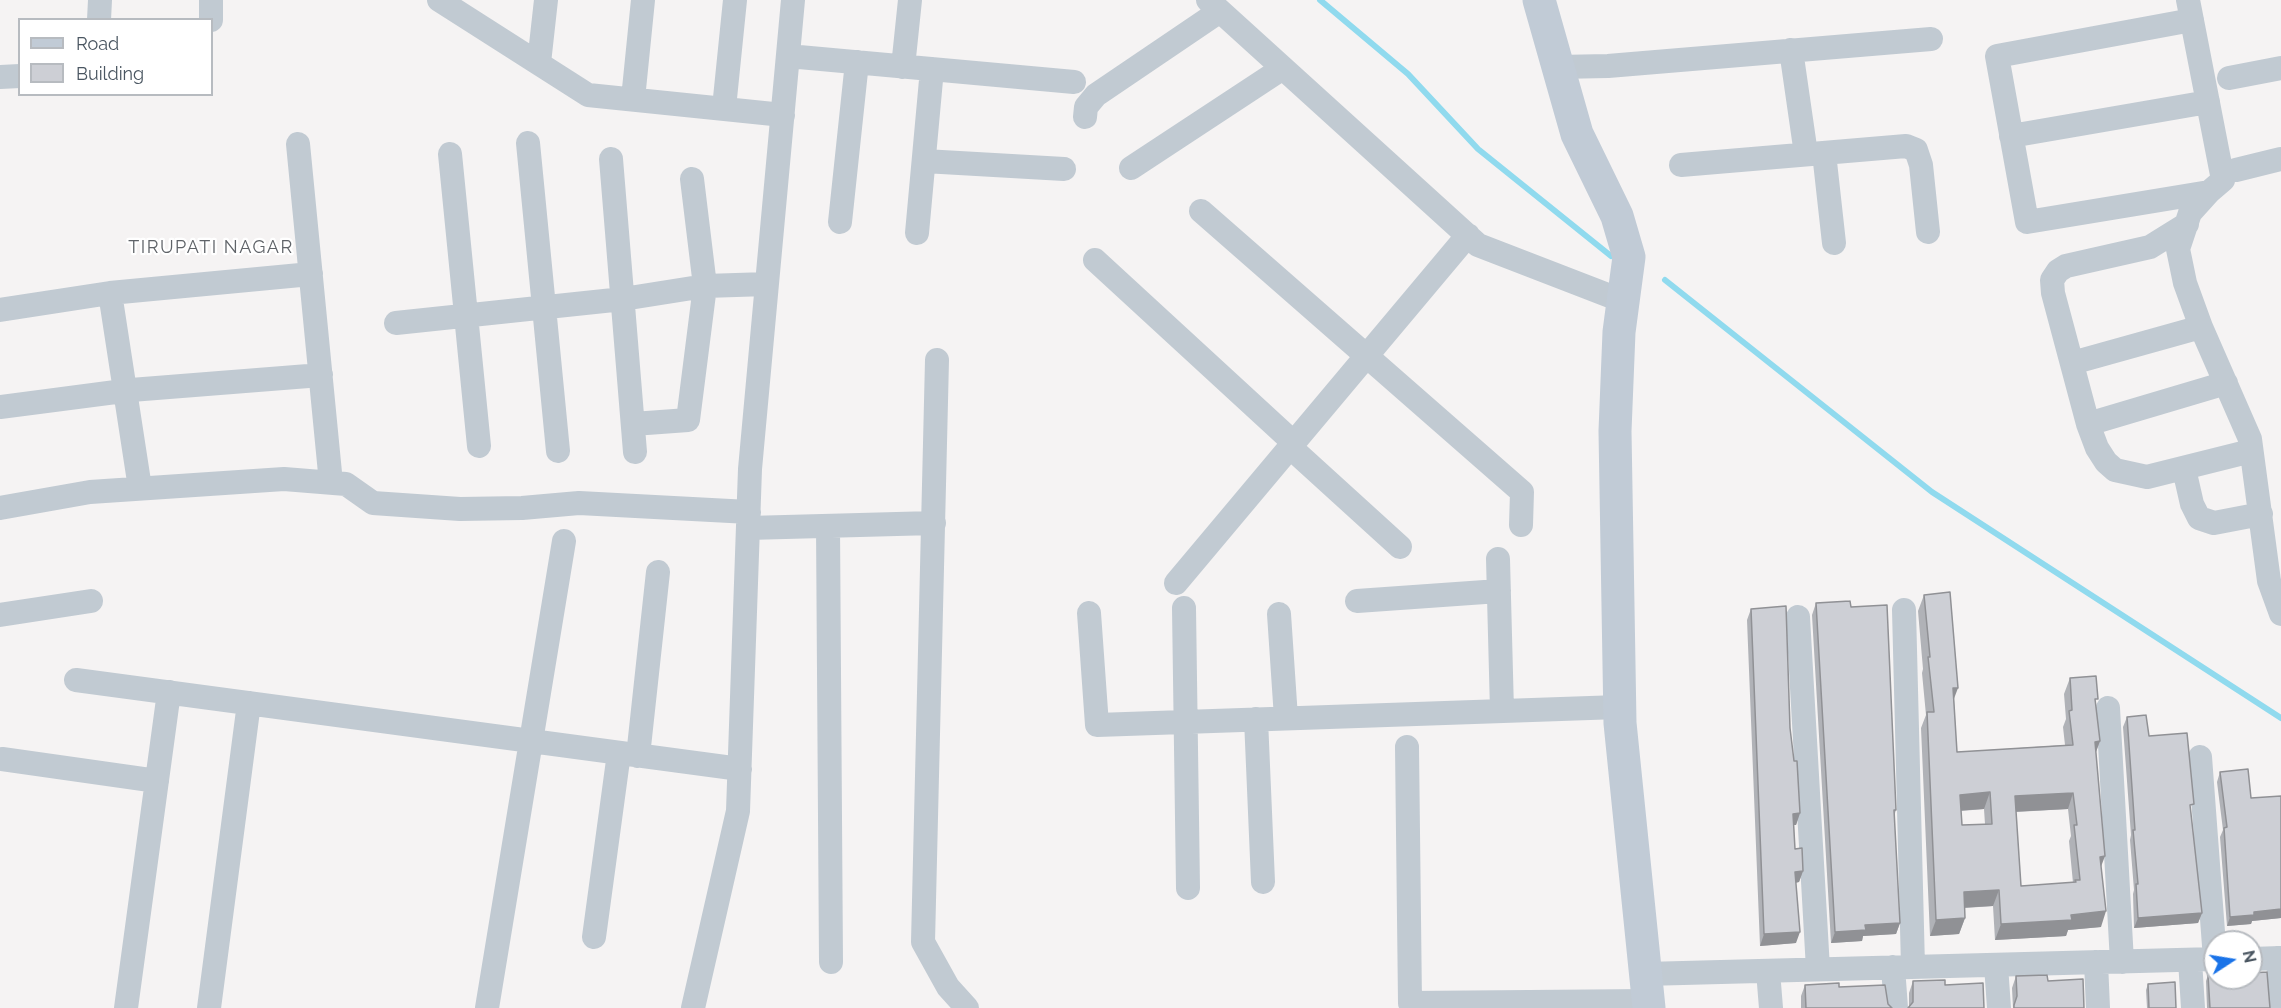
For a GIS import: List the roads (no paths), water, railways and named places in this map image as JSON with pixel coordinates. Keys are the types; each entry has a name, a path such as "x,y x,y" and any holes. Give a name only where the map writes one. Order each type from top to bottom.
{"street":[{"path":"99,18 100,0"},
{"path":"210,18 211,0"},
{"path":"539,63 546,0"},
{"path":"633,99 643,0"},
{"path":"723,108 735,0"},
{"path":"693,1008 738,810 750,469 793,0"},
{"path":"903,67 910,0"},
{"path":"1539,0 1577,134 1617,216 1629,257 1619,332 1615,431 1619,707 1647,994"},
{"path":"450,3 588,95 783,115"},
{"path":"1085,117 1086,107 1096,95 1214,5 1478,244 1623,301"},
{"path":"2209,192 2027,222 1997,56 2190,10 2223,180 2190,213 2178,249 2185,283 2201,327 2250,439 2270,581 2281,614"},
{"path":"1558,67 1608,66 1931,39"},
{"path":"1791,50 1834,243"},
{"path":"788,56 1074,82"},
{"path":"840,222 856,62"},
{"path":"1131,168 1283,68"},
{"path":"2229,78 2281,68"},
{"path":"917,233 932,69"},
{"path":"0,77 18,76"},
{"path":"2011,136 2208,102"},
{"path":"528,143 558,452"},
{"path":"298,144 331,483"},
{"path":"1681,165 1906,146 1916,150 1921,165 1928,232"},
{"path":"450,154 479,446"},
{"path":"611,159 635,453"},
{"path":"2236,170 2281,159"},
{"path":"924,161 1064,169"},
{"path":"633,424 688,420 705,286 692,179"},
{"path":"1201,211 1522,492 1521,525"},
{"path":"2187,224 2150,247 2066,266 2058,271 2052,280 2053,293 2088,424 2097,448 2106,462 2115,470 2146,477 2252,451"},
{"path":"1176,583 1468,235"},
{"path":"1095,260 1400,547"},
{"path":"0,310 110,293 311,274"},
{"path":"396,323 622,299 705,286 767,284"},
{"path":"110,293 140,488"},
{"path":"2072,363 2201,327"},
{"path":"937,360 923,942 948,987 967,1008"},
{"path":"0,407 125,391 321,375"},
{"path":"2088,424 2226,383"},
{"path":"2184,469 2192,504 2199,518 2214,523 2261,514"},
{"path":"0,508 90,492 284,479 346,484 373,503 459,509 579,504 828,526 934,523"},
{"path":"828,526 831,962"},
{"path":"487,1008 564,541"},
{"path":"1498,560 1502,711"},
{"path":"594,937 629,754 658,572"},
{"path":"1357,601 1499,591"},
{"path":"0,615 92,601"},
{"path":"1184,608 1188,888"},
{"path":"1896,1008 1903,967 1904,610"},
{"path":"1089,613 1097,725 1619,707"},
{"path":"1279,614 1286,718"},
{"path":"1798,617 1818,969"},
{"path":"76,680 740,769"},
{"path":"126,1008 169,692"},
{"path":"209,1008 249,703"},
{"path":"2108,708 2122,962"},
{"path":"1256,719 1263,882"},
{"path":"1407,747 1410,1003 1543,1005 1647,994 1768,971 2215,959 2200,757"},
{"path":"2,759 157,781"},
{"path":"2263,959 2280,958 2281,1008"},
{"path":"2190,960 2193,1008"},
{"path":"2096,962 2098,1008"},
{"path":"1996,965 1999,1008"},
{"path":"1768,971 1771,1008"}],"waterway":[{"path":"1320,0 1408,74 1478,149 1611,256"},
{"path":"1665,280 1932,492 2281,718"}],"district":[{"name":"TIRUPATI NAGAR","path":"211,248"}]}
